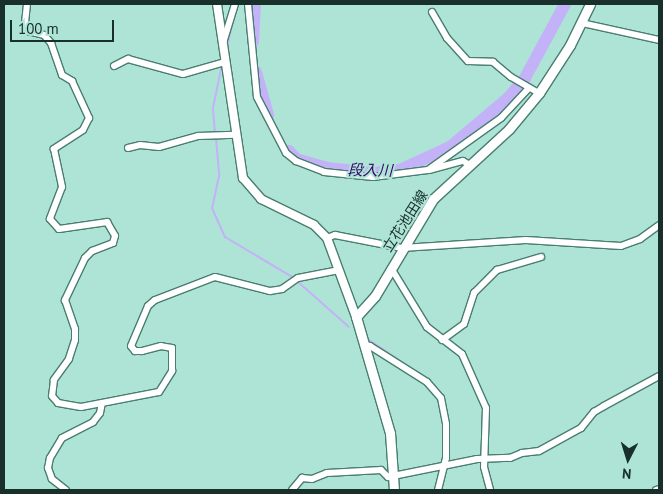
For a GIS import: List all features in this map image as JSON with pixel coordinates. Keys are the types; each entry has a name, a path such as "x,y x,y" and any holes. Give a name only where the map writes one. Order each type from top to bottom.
{"main road":[{"name":"立花池田線","path":"356,318 375,296 433,199 508,129 539,93 582,22 590,4"},
{"path":"356,318 390,433 394,490"}],"street":[{"path":"26,4 25,24 28,31 44,35 51,43 62,75 72,81 89,118 83,130 54,149 62,187 50,219 59,229 107,222 115,236 113,243 92,251 85,258 65,300 75,329 75,340 69,359 54,380 52,396 62,406 81,407 148,396 159,392 168,382 175,357 172,348 161,346 142,351 135,350 131,346 148,306 155,300 215,277 270,291 282,289 298,278 339,270"},
{"path":"216,4 238,163 251,189 269,203 314,225 327,238 356,318"},
{"path":"222,45 235,4"},
{"path":"248,4 257,97 286,153 315,168 347,177 388,177 428,170 432,172 463,160 470,165"},
{"path":"432,12 446,38 468,61 493,62 539,93"},
{"path":"582,22 659,40"},
{"path":"114,66 128,59 183,74 224,62"},
{"path":"428,170 500,118 529,88"},
{"path":"128,148 140,145 159,147 198,136 235,135"},
{"path":"327,238 336,235 402,248 526,240 621,246 640,239 659,225"},
{"path":"442,340 464,324 474,293 497,270 541,257"},
{"path":"391,268 427,327 462,354 486,408 484,458 490,490"},
{"path":"364,345 370,346 436,390 446,424 443,468 438,490"},
{"path":"292,490 302,478 312,479 327,473 381,470 388,478 484,458 510,458 522,453 539,452 581,428 594,412 659,376"},
{"path":"66,490 52,479 48,468 50,458 62,438 93,422 100,413 102,403"}],"waterway":[{"name":"段入川","path":"253,42 255,4"},
{"name":"段入川","path":"289,151 296,159 327,168 375,173 400,170 450,147 507,99 525,78 565,4"},
{"path":"227,47 235,13"},
{"path":"215,133 213,108 222,64"},
{"name":"段入川","path":"256,72 268,115"},
{"path":"216,138 219,176 212,208 225,237 294,278"},
{"path":"297,281 349,327"},
{"path":"369,340 402,362"},
{"path":"430,382 442,395"}]}
